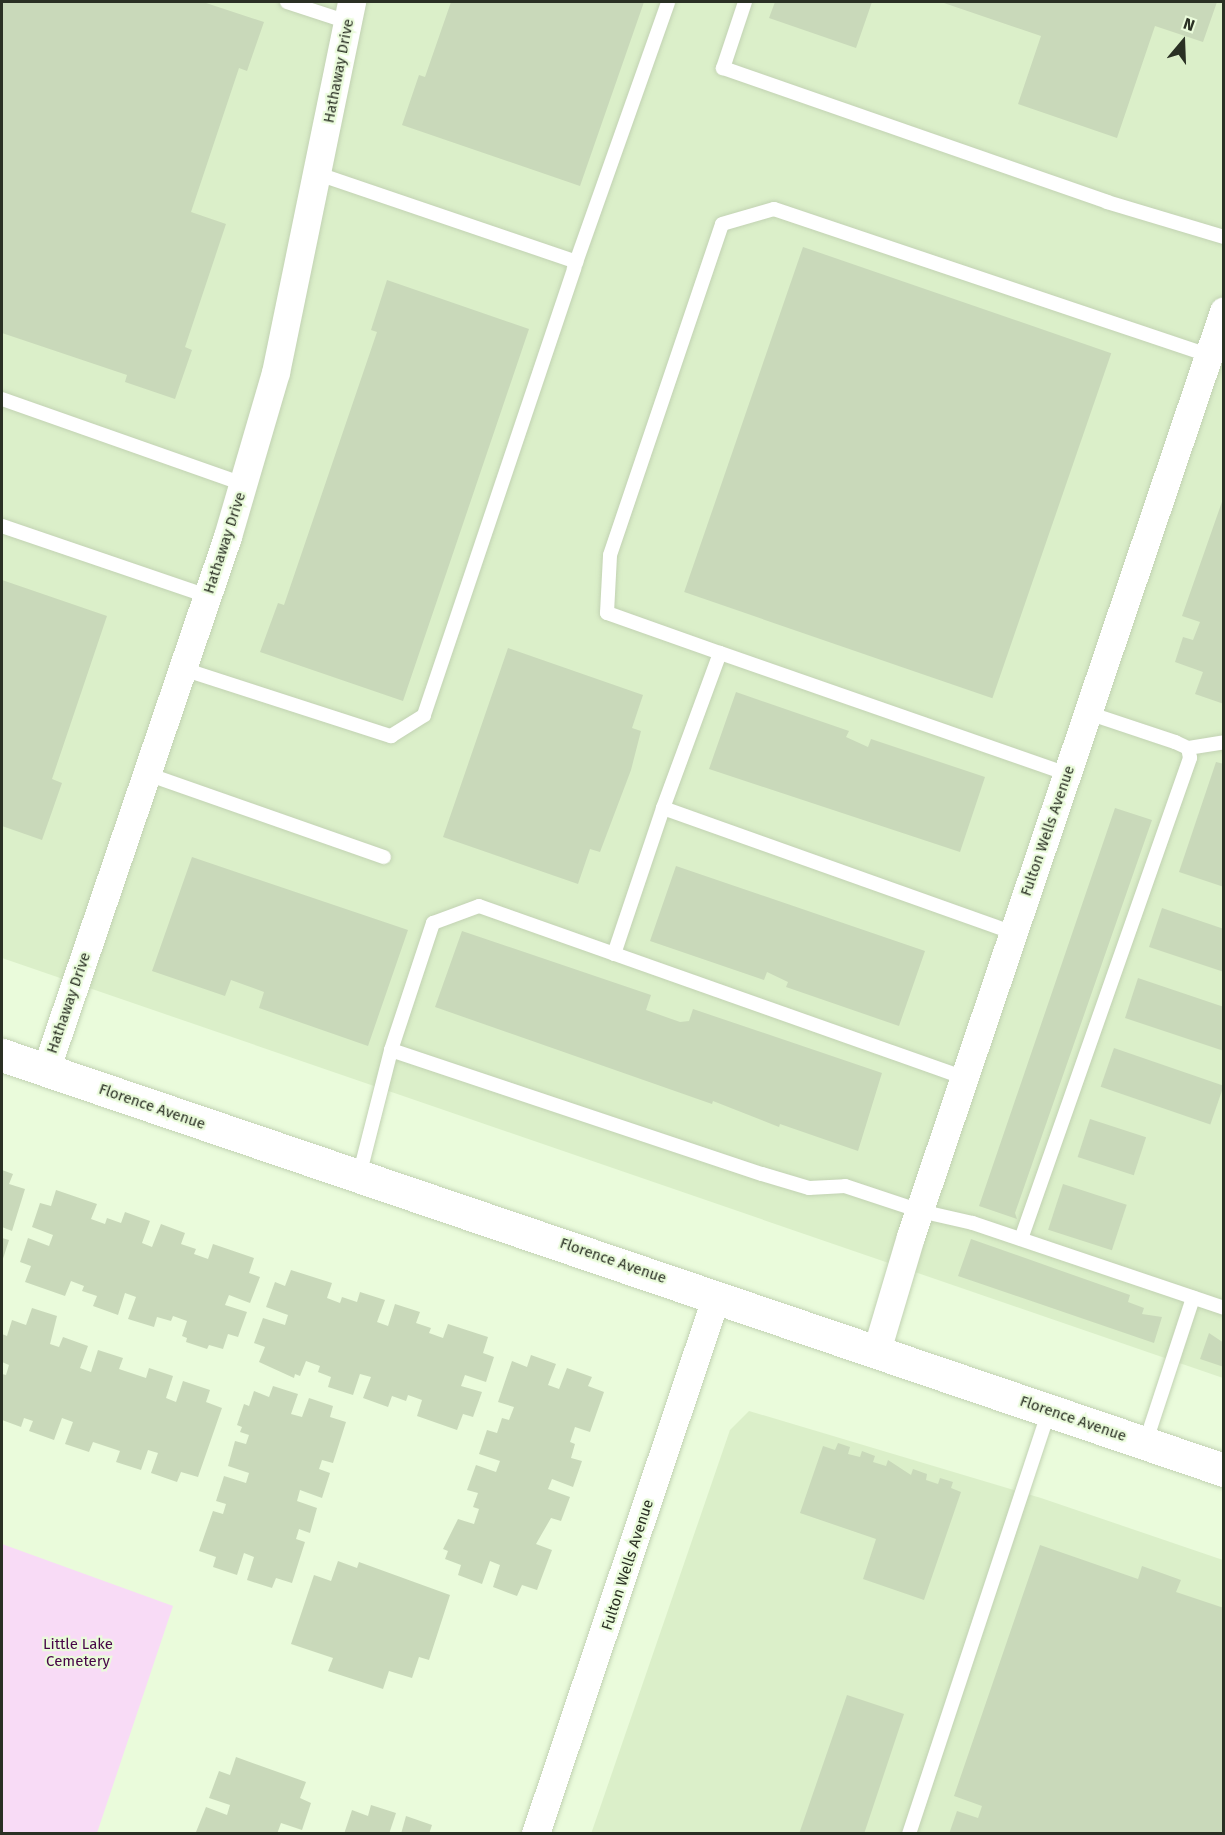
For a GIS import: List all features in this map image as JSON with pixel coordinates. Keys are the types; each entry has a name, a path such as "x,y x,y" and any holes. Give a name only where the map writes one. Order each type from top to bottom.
{"main road":[{"name":"Florence Avenue","path":"2,1055 1224,1470"}],"street":[{"name":"Hathaway Drive","path":"46,1071 208,596 276,373 350,12"},
{"name":"Fulton Wells Avenue","path":"877,1351 920,1211 1224,312"},
{"name":"Fulton Wells Avenue","path":"536,1833 717,1296"}],"lane":[{"path":"287,2 350,12"},
{"path":"183,669 391,736 424,715 576,262 668,2"},
{"path":"744,2 723,68 1096,198 1224,237"},
{"path":"318,174 576,262"},
{"path":"1067,774 607,613 610,555 722,224 774,209 1209,355"},
{"path":"2,399 243,484"},
{"path":"2,526 208,596"},
{"path":"614,954 663,808 720,653"},
{"path":"1088,713 1188,748 1224,742"},
{"path":"1021,1239 1190,758 1188,748"},
{"path":"147,774 384,857"},
{"path":"663,808 1014,933"},
{"path":"359,1176 391,1050 433,923 479,906 965,1078"},
{"path":"391,1050 762,1174 809,1188 845,1186 920,1211 973,1222 1224,1308"},
{"path":"1145,1444 1192,1298"},
{"path":"909,1833 1049,1410"}],"shaded area":[{"path":"2,2 1223,2 1223,1378 2,958"},
{"path":"749,1411 1041,1498 1223,1560 1223,1833 591,1834 730,1430"}],"green space":[{"name":"Little Lake Cemetery","path":"2,1544 173,1606 97,1833 2,1833"}],"building":[{"path":"2,2 203,2 264,22 247,71 239,68 191,212 226,224 185,347 192,350 175,399 125,382 127,375 2,333"},
{"path":"451,2 644,2 580,186 402,125 419,75 425,77"},
{"path":"775,2 872,2 856,48 769,18"},
{"path":"941,2 1217,2 1203,42 1155,26 1117,138 1018,104 1041,36"},
{"path":"803,247 1111,353 992,698 684,592"},
{"path":"387,280 529,329 403,701 260,652 278,603 284,605 377,332 371,330"},
{"path":"1224,496 1224,704 1195,694 1203,672 1175,662 1183,637 1193,640 1200,622 1182,616"},
{"path":"2,580 107,616 52,779 62,783 42,840 2,826"},
{"path":"508,648 643,695 632,728 641,731 631,770 600,852 590,849 578,884 443,837"},
{"path":"736,692 849,731 846,737 868,747 871,739 985,777 960,852 709,769"},
{"path":"1216,762 1224,764 1224,887 1179,872"},
{"path":"1115,808 1152,820 1015,1213 1017,1219 979,1206"},
{"path":"192,857 408,930 368,1046 259,1008 264,992 231,980 225,996 152,971"},
{"path":"676,866 925,951 899,1026 786,987 788,982 767,972 764,980 650,941"},
{"path":"1162,908 1224,929 1224,972 1149,947"},
{"path":"462,931 651,995 646,1010 680,1022 689,1021 693,1009 882,1073 858,1151 780,1124 779,1127 713,1101 712,1104 435,1007"},
{"path":"1138,978 1224,1007 1224,1051 1125,1018"},
{"path":"1114,1048 1224,1086 1210,1125 1101,1087"},
{"path":"1090,1119 1146,1137 1134,1175 1078,1157"},
{"path":"2,1170 13,1174 9,1184 25,1189 12,1231 2,1227"},
{"path":"1063,1184 1127,1205 1112,1250 1048,1230"},
{"path":"56,1190 97,1204 91,1219 105,1224 107,1218 121,1223 125,1212 150,1221 142,1243 152,1247 161,1224 185,1233 181,1244 196,1249 194,1254 208,1259 213,1244 254,1258 249,1273 260,1277 250,1303 229,1295 225,1305 247,1312 238,1337 228,1334 223,1349 209,1345 207,1349 186,1342 187,1338 182,1336 187,1321 173,1316 171,1321 157,1317 154,1327 128,1319 136,1297 125,1293 118,1315 93,1306 97,1296 82,1291 84,1286 71,1281 65,1296 25,1282 31,1266 20,1262 28,1238 49,1246 53,1235 32,1227 40,1203 51,1206"},
{"path":"2,1238 9,1240 2,1262"},
{"path":"971,1239 1130,1295 1128,1302 1144,1308 1142,1314 1162,1317 1154,1343 958,1276"},
{"path":"291,1270 332,1283 327,1298 340,1303 342,1297 357,1302 360,1292 385,1300 377,1322 388,1326 395,1304 420,1312 416,1323 431,1328 429,1333 443,1338 448,1324 488,1337 483,1353 494,1357 486,1382 465,1375 461,1386 482,1392 473,1417 463,1414 457,1430 417,1416 422,1400 408,1395 406,1401 392,1396 388,1407 363,1398 371,1377 360,1374 353,1395 328,1387 331,1377 318,1372 320,1366 306,1361 300,1376 295,1374 294,1378 259,1362 265,1347 254,1343 263,1318 285,1325 288,1315 266,1307 275,1282 285,1286"},
{"path":"32,1308 57,1316 50,1344 59,1347 63,1337 88,1346 80,1368 91,1372 98,1350 123,1358 119,1369 146,1378 149,1368 173,1376 166,1398 176,1402 183,1381 210,1390 206,1402 222,1408 198,1477 181,1472 177,1482 151,1473 158,1453 148,1450 141,1470 116,1462 120,1451 93,1442 89,1452 65,1444 73,1422 62,1418 54,1440 29,1431 33,1421 24,1418 21,1427 2,1420 2,1374 6,1375 9,1365 2,1362 2,1334 7,1336 12,1320 26,1325"},
{"path":"1209,1333 1224,1343 1224,1367 1200,1359"},
{"path":"531,1355 556,1364 548,1385 559,1389 567,1368 592,1377 588,1386 604,1392 590,1432 575,1427 570,1442 575,1444 571,1458 582,1461 573,1487 552,1479 548,1489 570,1497 561,1521 551,1518 536,1544 552,1550 537,1590 522,1585 517,1596 493,1587 500,1565 490,1561 482,1584 458,1575 461,1565 445,1559 448,1551 443,1549 458,1519 474,1524 479,1509 473,1507 478,1493 467,1490 476,1465 496,1472 500,1461 479,1454 487,1430 497,1433 502,1418 509,1420 514,1407 498,1402 512,1361 527,1367"},
{"path":"273,1386 298,1394 291,1414 302,1417 309,1398 333,1406 330,1417 346,1422 333,1463 322,1460 319,1469 330,1473 322,1498 300,1490 297,1501 317,1508 310,1533 299,1529 296,1539 305,1542 292,1583 276,1578 272,1588 247,1580 254,1557 244,1553 237,1575 213,1567 216,1557 199,1551 213,1511 223,1514 226,1504 216,1501 224,1476 246,1483 249,1473 228,1466 235,1441 246,1444 249,1435 240,1432 242,1427 237,1425 244,1404 249,1406 254,1391 269,1397"},
{"path":"838,1443 850,1447 848,1454 860,1457 862,1451 875,1456 873,1462 886,1466 888,1460 911,1475 913,1469 927,1474 926,1480 938,1484 940,1478 953,1482 951,1488 961,1492 924,1600 863,1579 876,1539 800,1513 823,1446 835,1450"},
{"path":"1040,1545 1138,1579 1142,1566 1181,1580 1176,1592 1224,1608 1224,1834 949,1834 957,1811 978,1818 982,1806 954,1796"},
{"path":"338,1561 357,1568 359,1562 450,1595 429,1660 419,1657 412,1678 389,1671 383,1689 328,1671 333,1658 291,1644 314,1575 331,1581"},
{"path":"847,1695 904,1714 864,1834 799,1834"},
{"path":"236,1757 306,1782 300,1798 311,1803 302,1830 281,1823 277,1834 196,1832 206,1807 227,1815 230,1805 209,1798 219,1771 230,1775"},
{"path":"371,1805 396,1813 389,1834 344,1834 352,1810 368,1816"},
{"path":"406,1816 432,1825 429,1834 401,1834"}]}
